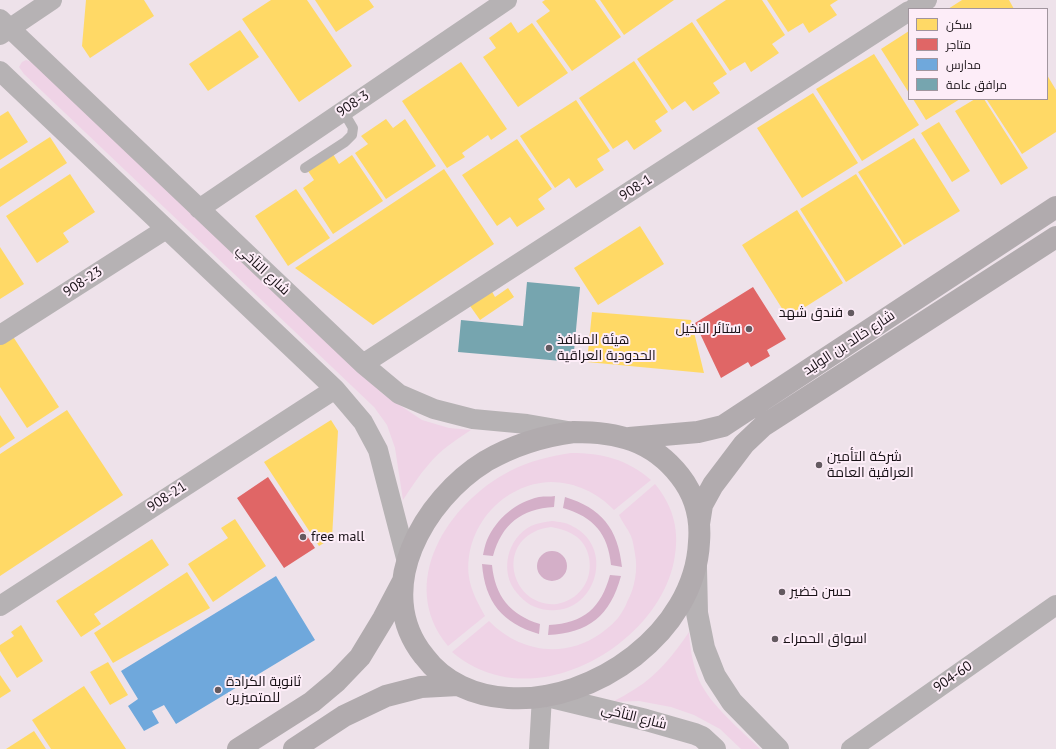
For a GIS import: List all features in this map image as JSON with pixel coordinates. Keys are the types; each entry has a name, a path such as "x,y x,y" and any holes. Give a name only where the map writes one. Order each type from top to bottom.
{"main road":[{"name":"شارع خالد بن الوليد","path":"628,438 698,432 723,426 1056,207"},
{"name":"شارع خالد بن الوليد","path":"699,525 702,505 712,485 744,444 763,426 1056,237"},
{"path":"238,749 312,702 337,681 360,658 383,619 405,571 413,545 431,513 442,498 470,473 491,459 519,445 556,434 592,432 628,438 645,445 673,467 684,481 693,497 698,514 700,532 696,568 682,602 672,617 660,632 632,658 606,675 583,686 565,692 528,698 492,696 474,692 458,685 438,671 429,663 418,649 404,616 402,598 405,571"},
{"path":"294,749 344,716 386,696 421,687 458,685"}],"street":[{"path":"3,28 52,0"},
{"name":"908-3","path":"199,209 507,0"},
{"path":"915,8 927,0"},
{"name":"908-1","path":"363,364 908,13"},
{"name":"شارع التآخي","path":"3,28 199,209 363,364 399,394 434,408 473,419 527,424 574,432"},
{"path":"0,71 335,388 363,422 378,450 405,571"},
{"name":"908-23","path":"0,336 166,229"},
{"name":"908-21","path":"0,606 335,388"},
{"path":"696,568 697,613 704,648 715,676 732,702 778,749"},
{"name":"904-60","path":"851,749 1056,605"},
{"path":"539,749 544,696"},
{"name":"شارع التآخي","path":"544,696 646,720 695,734 702,737 716,749"}],"lane":[{"path":"305,168 345,142 352,135 353,128 343,111"}],"shaded area":[{"path":"26,60 32,62 383,394 422,420 449,428 471,430 448,446 433,459 418,477 403,500 395,448 387,425 374,407 24,74 19,67 22,62"},
{"path":"571,453 593,454 623,462 633,467 651,480 614,510 601,498 577,486 551,482 533,484 517,490 502,500 490,512 480,526 473,542 469,559 469,577 471,587 485,616 448,646 433,622 427,597 428,571 436,547 449,524 467,503 487,485 510,471 540,459"},
{"path":"655,484 667,502 674,520 676,530 676,550 674,561 665,587 651,611 632,633 609,651 583,665 556,675 528,679 500,676 487,672 474,667 452,652 489,621 514,640 542,648 557,649 572,647 586,642 609,627 618,618 625,607 634,585 636,572 636,560 632,538 619,515"},
{"path":"555,496 554,507 532,511 514,520 502,535 493,556 483,555 486,542 491,532 508,512 531,499"},
{"path":"565,497 589,507 606,522 616,541 622,567 611,565 607,544 598,528 583,516 563,508"},
{"path":"552,521 572,526 586,536 594,549 596,563 594,578 588,591 578,602 565,609 548,610 535,607 520,597 511,585 507,566 511,547 523,532 531,526","holes":["551,527 562,529 577,537 586,548 590,562 590,569 586,583 582,589 571,599 557,604 542,603 530,597 521,588 516,577 514,564 516,552 522,541 538,530"]},
{"path":"552,551 558,552 566,560 566,572 558,580 552,581 546,580 538,572 537,566 538,560 546,552"},
{"path":"482,564 492,565 497,586 506,603 512,610 520,615 540,624 539,634 515,624 505,617 498,609 487,589"},
{"path":"610,575 621,576 611,602 596,620 575,631 548,635 549,625 572,621 589,612 602,596"},
{"path":"689,632 693,663 699,680 710,699 726,717 760,749 741,749 720,729 694,715 671,707 639,701 612,702 635,689 658,671"}],"building: سكن":[{"path":"86,0 144,0 154,16 90,58 82,46"},
{"path":"271,0 307,0 352,66 299,102 242,19"},
{"path":"315,0 369,0 374,7 336,32"},
{"path":"545,0 595,0 621,37 572,71 536,21 550,11 542,2"},
{"path":"600,0 674,0 624,35"},
{"path":"726,0 762,0 785,35 772,44 779,53 751,72 745,62 730,71 696,20"},
{"path":"767,0 838,0 830,5 837,15 809,33 803,23 788,32"},
{"path":"962,0 1009,0 1013,8 950,8"},
{"path":"511,22 518,33 532,23 568,73 518,107 483,57 496,48 489,38"},
{"path":"692,22 727,74 713,83 720,93 693,111 685,101 672,110 637,59"},
{"path":"240,30 259,57 208,91 189,64"},
{"path":"908,32 908,91 881,49"},
{"path":"874,54 919,125 862,161 816,89"},
{"path":"634,61 668,112 655,121 662,131 634,150 627,140 613,149 579,98"},
{"path":"461,62 507,129 491,140 488,135 462,153 465,157 447,168 402,101"},
{"path":"1048,77 1056,90 1056,132 1022,154 987,100 1048,100"},
{"path":"813,93 858,163 802,198 757,128"},
{"path":"576,100 610,151 597,159 604,170 576,188 569,178 555,188 520,136"},
{"path":"914,100 958,100 926,120"},
{"path":"973,100 985,100 1028,168 1001,185 955,111"},
{"path":"8,111 28,142 0,160 0,116"},
{"path":"386,119 393,128 405,119 436,166 386,199 355,153 368,144 361,136"},
{"path":"939,122 970,171 952,182 921,133"},
{"path":"50,137 67,163 0,207 0,169"},
{"path":"914,138 960,211 904,245 858,172"},
{"path":"517,139 552,189 538,199 545,209 517,227 510,217 497,226 462,175"},
{"path":"333,154 339,164 352,155 383,201 333,234 303,188 314,180 308,171"},
{"path":"444,169 494,244 373,325 295,268"},
{"path":"70,174 95,212 63,233 69,242 37,263 6,216"},
{"path":"856,174 902,246 846,282 800,209"},
{"path":"296,189 330,238 288,266 255,216"},
{"path":"797,210 843,283 788,318 742,245"},
{"path":"640,226 664,264 598,305 574,268"},
{"path":"0,247 24,284 0,299"},
{"path":"490,288 495,297 508,288 514,297 480,320 468,303"},
{"path":"592,312 691,320 704,373 587,362"},
{"path":"12,335 59,407 27,428 0,387 0,343"},
{"path":"67,410 123,495 0,576 0,454"},
{"path":"0,415 15,438 0,448"},
{"path":"331,420 338,431 332,538 319,546 264,462"},
{"path":"235,519 266,566 213,602 188,564 228,538 221,528"},
{"path":"152,539 169,565 94,614 101,624 81,637 56,601"},
{"path":"187,572 210,608 113,663 94,633"},
{"path":"21,625 43,661 17,678 0,651 0,645 14,636 11,632"},
{"path":"108,662 128,695 110,705 90,672"},
{"path":"0,675 11,691 0,698"},
{"path":"84,686 126,749 51,749 32,720"},
{"path":"34,731 46,749 6,749"}],"building: متاجر":[{"path":"753,287 786,339 767,350 770,356 751,367 748,362 721,378 695,323"},
{"path":"268,477 315,548 284,568 237,498"}],"building: مدارس":[{"path":"276,576 315,640 176,724 164,705 152,711 159,723 144,731 128,706 138,699 121,671"}],"building: مرافق عامة":[{"path":"527,282 580,287 573,362 458,352 461,320 523,326"}],"place":[{"name":"فندق شهد","path":"851,313"},
{"name":"ستائر النخيل","path":"749,329"},
{"name":"هيئة المنافذ الحدودية العراقية","path":"549,348"},
{"name":"شركة التأمين العراقية العامة","path":"819,465"},
{"name":"free mall","path":"303,537"},
{"name":"حسن خضير","path":"782,592"},
{"name":"اسواق الحمراء","path":"775,639"},
{"name":"ثانوية الكرادة للمتميزين","path":"218,690"}]}
